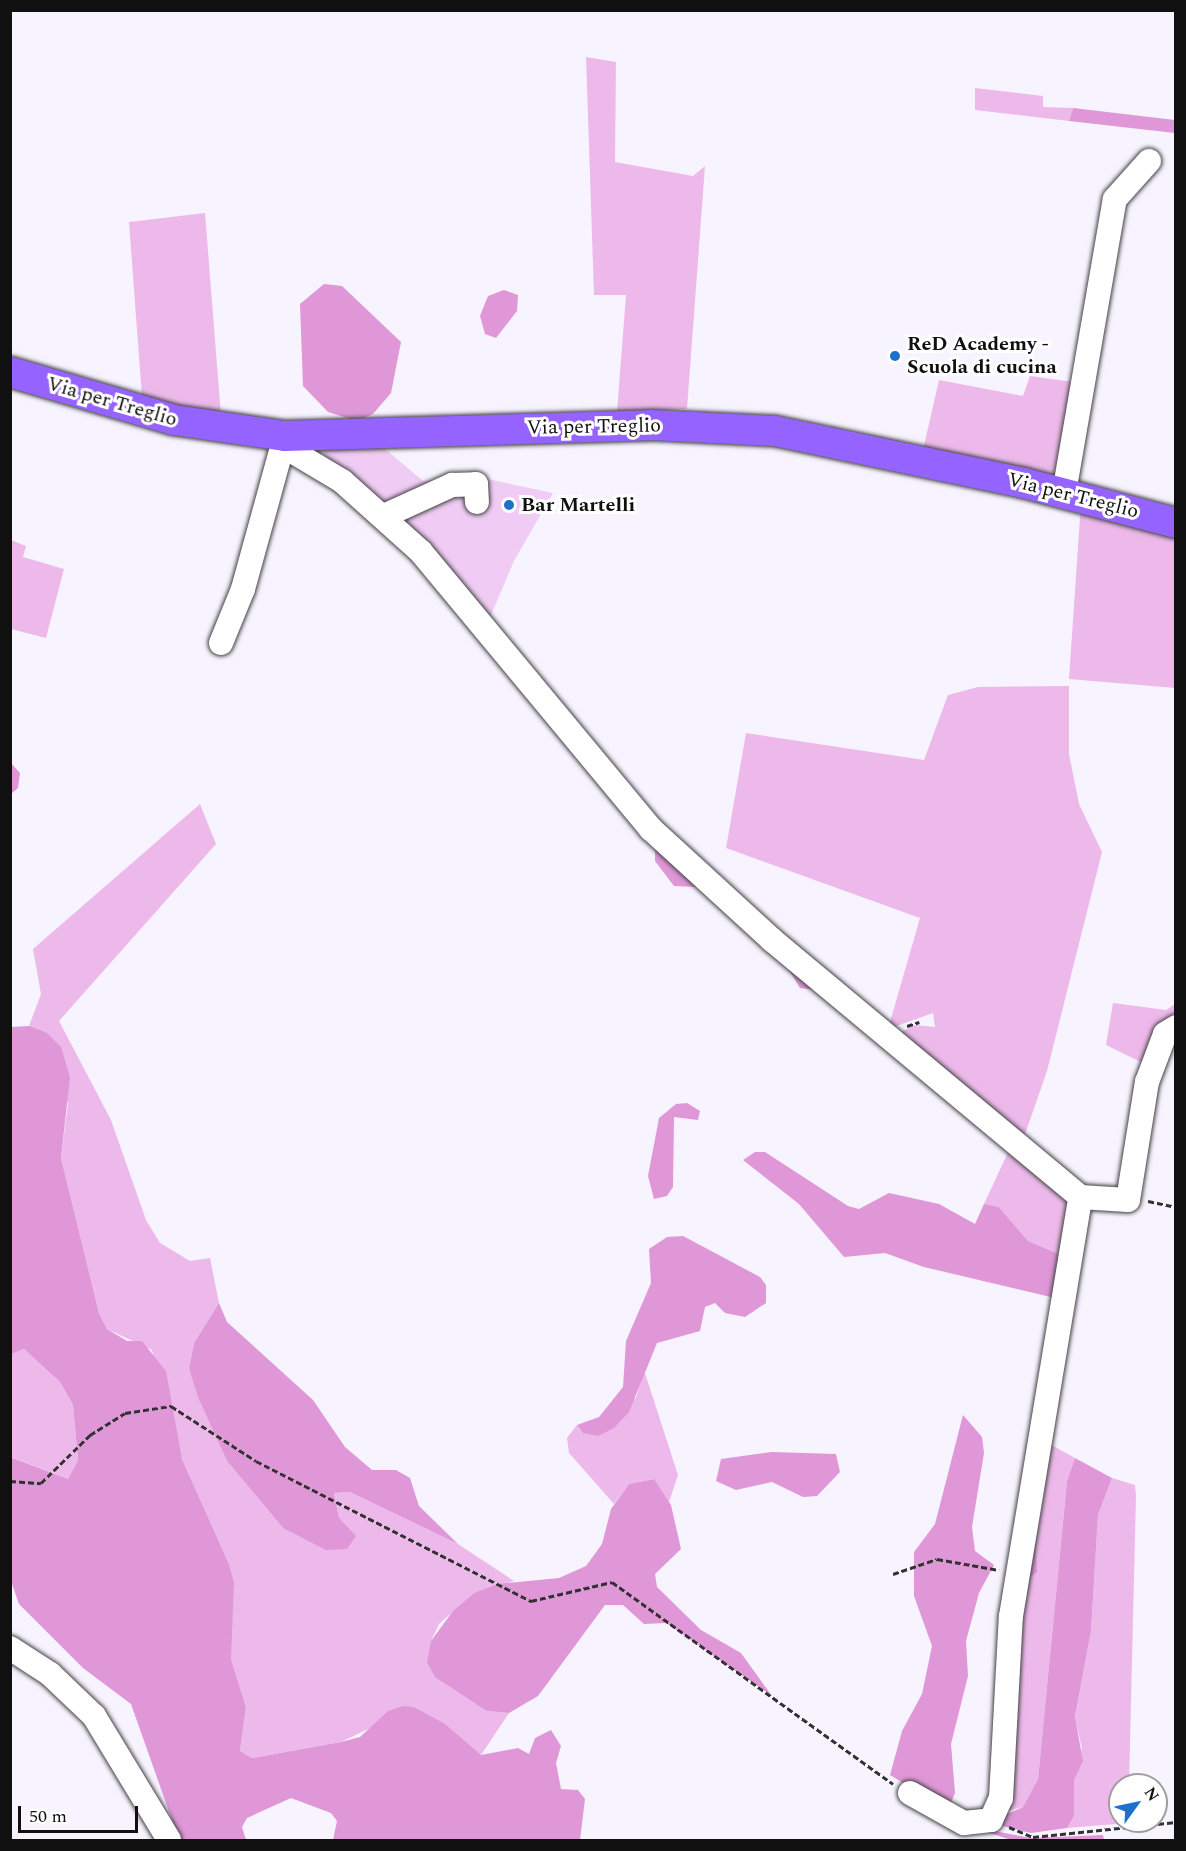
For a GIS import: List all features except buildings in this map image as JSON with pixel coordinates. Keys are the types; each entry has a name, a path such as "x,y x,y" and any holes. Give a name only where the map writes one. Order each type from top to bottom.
{"main road":[{"name":"Via per Treglio","path":"10,372 174,420 285,436 716,426 775,431 1064,492 1176,523"}],"street":[{"path":"1064,492 1115,199 1149,161"},
{"path":"285,436 290,450 342,481 384,516 484,624 641,820 772,940 1080,1197 1128,1200 1147,1082 1165,1034 1176,1027"},
{"path":"221,643 243,589 285,436"},
{"path":"384,516 452,485 476,484 477,502"},
{"path":"910,1793 964,1823 991,1820 1001,1798 1017,1568 1080,1197"},
{"path":"10,1648 50,1674 94,1716 169,1840"}],"path":[{"path":"1128,1200 1176,1207"},
{"path":"10,1481 41,1482 90,1435 125,1413 171,1406 256,1461 531,1601 612,1582 866,1767 910,1793"},
{"path":"893,1574 937,1559 1017,1568"},
{"path":"991,1820 1033,1837 1176,1822"}],"shaded area":[{"path":"586,57 616,62 615,162 693,176 705,166 687,409 617,412 626,295 594,295"},
{"path":"975,88 1043,96 1043,107 1073,108 1069,121 975,110"},
{"path":"1073,108 1175,120 1175,133 1069,121"},
{"path":"205,213 221,416 142,397 129,222"},
{"path":"324,284 342,286 401,342 391,393 373,414 357,421 328,412 303,386 300,304"},
{"path":"504,290 518,295 517,311 496,338 485,334 480,316 488,296"},
{"path":"1030,376 1073,382 1055,479 923,450 939,380 1023,396"},
{"path":"323,447 383,447 423,481 478,477 553,493 514,561 488,622 327,462"},
{"path":"1081,503 1175,535 1175,688 1069,679"},
{"path":"11,540 26,546 23,557 64,569 46,638 11,629"},
{"path":"1069,686 1069,754 1079,804 1102,852 1047,1071 1022,1143 895,1035 915,1025 935,1027 933,1013 888,1029 920,918 726,848 746,733 924,760 948,695 978,687"},
{"path":"10,762 20,773 18,788 11,794"},
{"path":"200,804 216,844 59,1021 111,1120 146,1220 160,1243 190,1261 210,1258 219,1303 194,1343 189,1368 227,1461 283,1528 339,1518 334,1493 350,1492 458,1544 514,1581 474,1593 439,1624 431,1641 487,1711 509,1713 481,1755 414,1707 341,1742 252,1758 240,1751 246,1707 231,1659 228,1562 182,1459 152,1350 107,1329 99,1313 61,1158 68,1103 29,1026 41,994 33,949"},
{"path":"655,835 816,990 800,988 787,967 700,882 697,887 674,886 655,861"},
{"path":"1113,1003 1166,1010 1175,1004 1175,1022 1149,1066 1106,1045"},
{"path":"29,1026 47,1033 61,1047 70,1077 61,1158 99,1313 107,1329 127,1341 142,1341 166,1371 182,1459 228,1562 234,1582 231,1659 246,1707 240,1751 252,1758 360,1737 388,1711 403,1706 414,1707 445,1724 481,1755 518,1748 529,1754 535,1738 551,1730 561,1746 556,1763 561,1789 578,1790 585,1799 580,1840 333,1840 337,1821 331,1813 291,1798 247,1818 242,1827 246,1840 179,1840 131,1704 83,1668 19,1604 10,1578 10,1457 68,1479 78,1460 73,1405 60,1382 24,1349 11,1354 11,1027"},
{"path":"687,1103 700,1111 698,1120 674,1117 673,1187 667,1196 654,1199 648,1176 659,1118 676,1104"},
{"path":"1011,1146 1074,1198 1066,1257 1028,1241 999,1207 984,1204"},
{"path":"755,1152 765,1152 848,1206 859,1209 889,1193 939,1204 975,1224 984,1204 999,1207 1028,1241 1066,1257 1059,1299 924,1267 885,1253 844,1257 799,1204 743,1160"},
{"path":"683,1236 760,1277 766,1285 766,1303 745,1317 725,1313 715,1303 705,1307 700,1331 657,1343 629,1412 614,1428 598,1436 583,1433 577,1425 599,1417 623,1387 626,1341 651,1283 649,1249 667,1237"},
{"path":"219,1303 227,1322 313,1400 345,1447 372,1470 396,1470 410,1478 419,1506 458,1544 350,1492 334,1493 339,1518 356,1536 347,1549 326,1550 283,1528 227,1461 198,1397 189,1368 194,1343"},
{"path":"24,1349 60,1382 73,1405 78,1460 68,1479 11,1457 10,1354"},
{"path":"644,1370 678,1475 669,1502 653,1479 629,1484 614,1504 569,1453 567,1438 577,1425 583,1433 636,1398"},
{"path":"963,1415 982,1437 984,1453 972,1527 975,1551 994,1565 979,1593 966,1641 968,1676 951,1744 955,1793 948,1810 890,1775 902,1731 922,1694 932,1646 914,1596 914,1552 935,1524"},
{"path":"1044,1441 1075,1458 1067,1481 1038,1779 1023,1807 1004,1812 1023,1613 1044,1493"},
{"path":"772,1452 836,1454 840,1472 817,1496 803,1497 772,1482 736,1490 716,1481 721,1459"},
{"path":"1075,1458 1112,1478 1098,1515 1091,1631 1075,1717 1083,1761 1074,1780 1074,1816 1067,1828 1031,1833 1002,1826 1000,1817 1023,1807 1038,1779 1067,1481"},
{"path":"1112,1478 1135,1485 1129,1773 1108,1773 1108,1825 1067,1828 1074,1816 1074,1780 1082,1749 1075,1718 1091,1631 1098,1515"},
{"path":"654,1479 671,1505 681,1549 655,1574 657,1587 701,1630 741,1653 772,1696 666,1623 644,1624 623,1605 605,1605 538,1696 509,1713 487,1711 435,1677 427,1662 431,1641 453,1611 474,1593 498,1584 559,1578 586,1566 602,1544 611,1509 629,1484"},
{"path":"1035,1538 1037,1572 1018,1587"},
{"path":"972,1827 1031,1838 1103,1835 1104,1840 1011,1840"}],"place":[{"name":"ReD Academy - Scuola di cucina","path":"895,356"},
{"name":"Bar Martelli","path":"509,505"}]}
